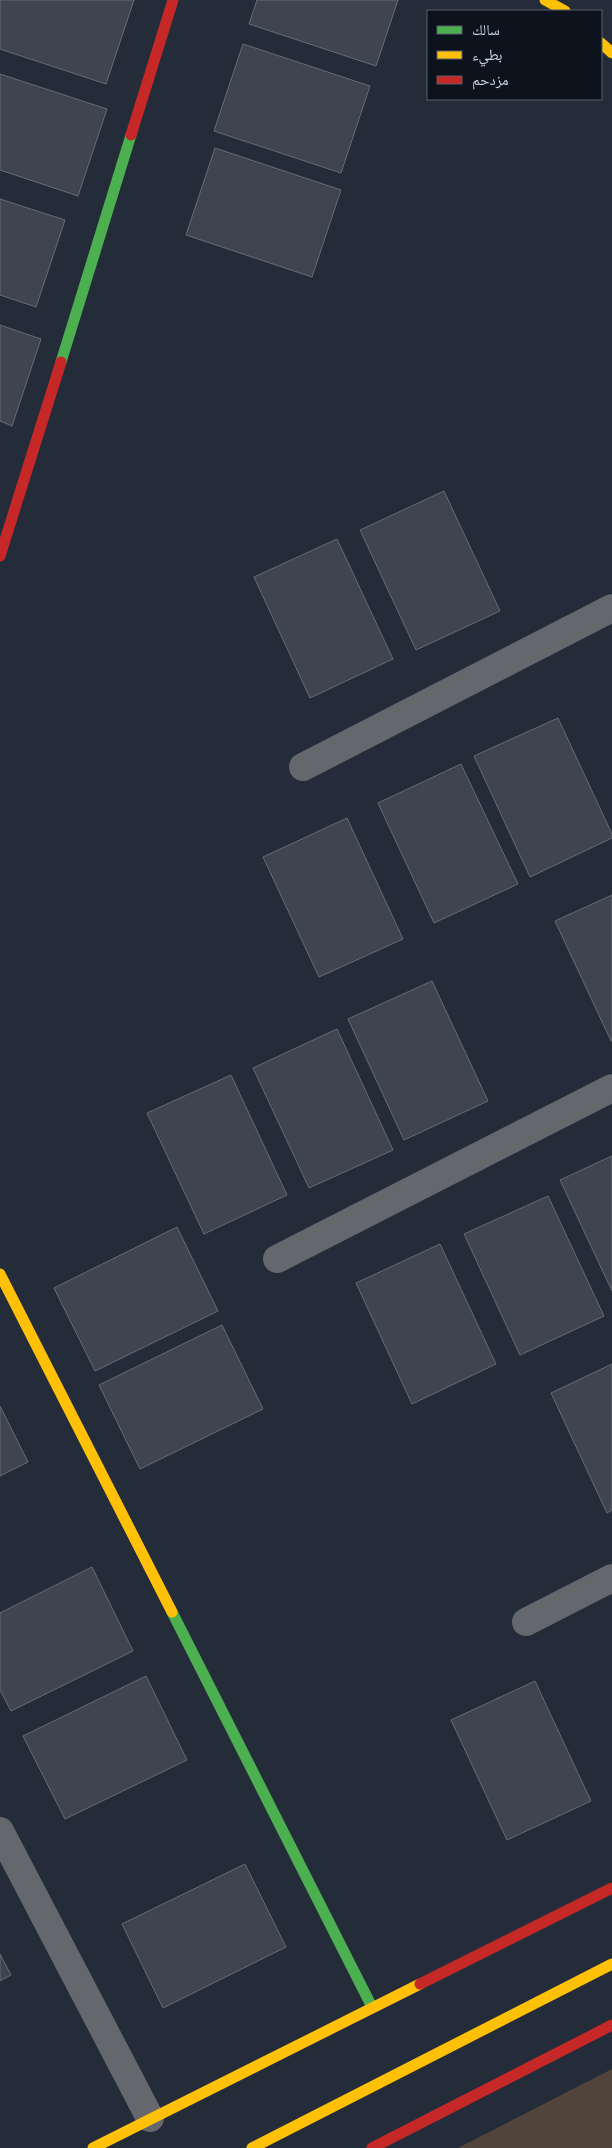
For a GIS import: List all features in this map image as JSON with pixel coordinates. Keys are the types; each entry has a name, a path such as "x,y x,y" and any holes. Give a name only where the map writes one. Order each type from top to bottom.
{"street":[{"path":"0,556 173,0"},
{"path":"545,0 563,10"},
{"path":"602,43 612,54"},
{"path":"303,767 612,608"},
{"path":"277,1259 612,1088"},
{"path":"0,1274 372,2008"},
{"path":"526,1622 612,1578"},
{"path":"0,1830 150,2118"},
{"path":"93,2148 612,1888"},
{"path":"252,2148 612,1964"},
{"path":"372,2148 612,2025"}],"shaded area":[{"path":"612,2069 612,2148 458,2148"}],"building":[{"path":"0,0 134,0 106,84 0,49"},
{"path":"257,0 398,0 376,66 249,24"},
{"path":"243,44 370,86 341,173 214,131"},
{"path":"0,74 107,109 78,196 0,170"},
{"path":"215,148 341,190 312,277 186,235"},
{"path":"0,199 65,220 36,307 0,295"},
{"path":"0,325 41,339 12,426 0,421"},
{"path":"444,491 500,611 416,650 360,530"},
{"path":"337,539 393,659 310,698 254,577"},
{"path":"558,718 612,834 612,838 530,877 474,756"},
{"path":"461,764 518,884 434,923 378,803"},
{"path":"347,818 403,939 319,977 263,857"},
{"path":"612,895 612,1041 611,1041 555,921"},
{"path":"432,981 488,1101 404,1140 348,1019"},
{"path":"337,1029 393,1150 309,1188 253,1068"},
{"path":"231,1075 287,1195 204,1234 147,1113"},
{"path":"612,1156 612,1291 560,1180"},
{"path":"548,1196 604,1316 520,1355 464,1234"},
{"path":"177,1227 218,1311 95,1371 54,1288"},
{"path":"440,1244 496,1364 412,1404 356,1283"},
{"path":"222,1325 263,1409 140,1469 99,1385"},
{"path":"612,1364 612,1510 607,1513 551,1393"},
{"path":"0,1406 28,1462 0,1476"},
{"path":"92,1567 133,1651 11,1711 0,1690 0,1613"},
{"path":"146,1676 187,1760 65,1819 23,1736"},
{"path":"535,1681 591,1801 507,1840 451,1720"},
{"path":"245,1864 286,1947 163,2008 122,1924"},
{"path":"0,1954 11,1975 0,1981"}],"traffic: fast":[{"path":"61,362 131,135"},
{"path":"172,1612 372,2007"}],"traffic: slow":[{"path":"545,0 563,10"},
{"path":"602,44 612,53"},
{"path":"0,1274 172,1612"},
{"path":"252,2148 612,1964"},
{"path":"93,2148 420,1984"}],"traffic: jam":[{"path":"131,135 173,0"},
{"path":"0,556 61,362"},
{"path":"420,1984 612,1888"},
{"path":"372,2148 612,2025"}]}
